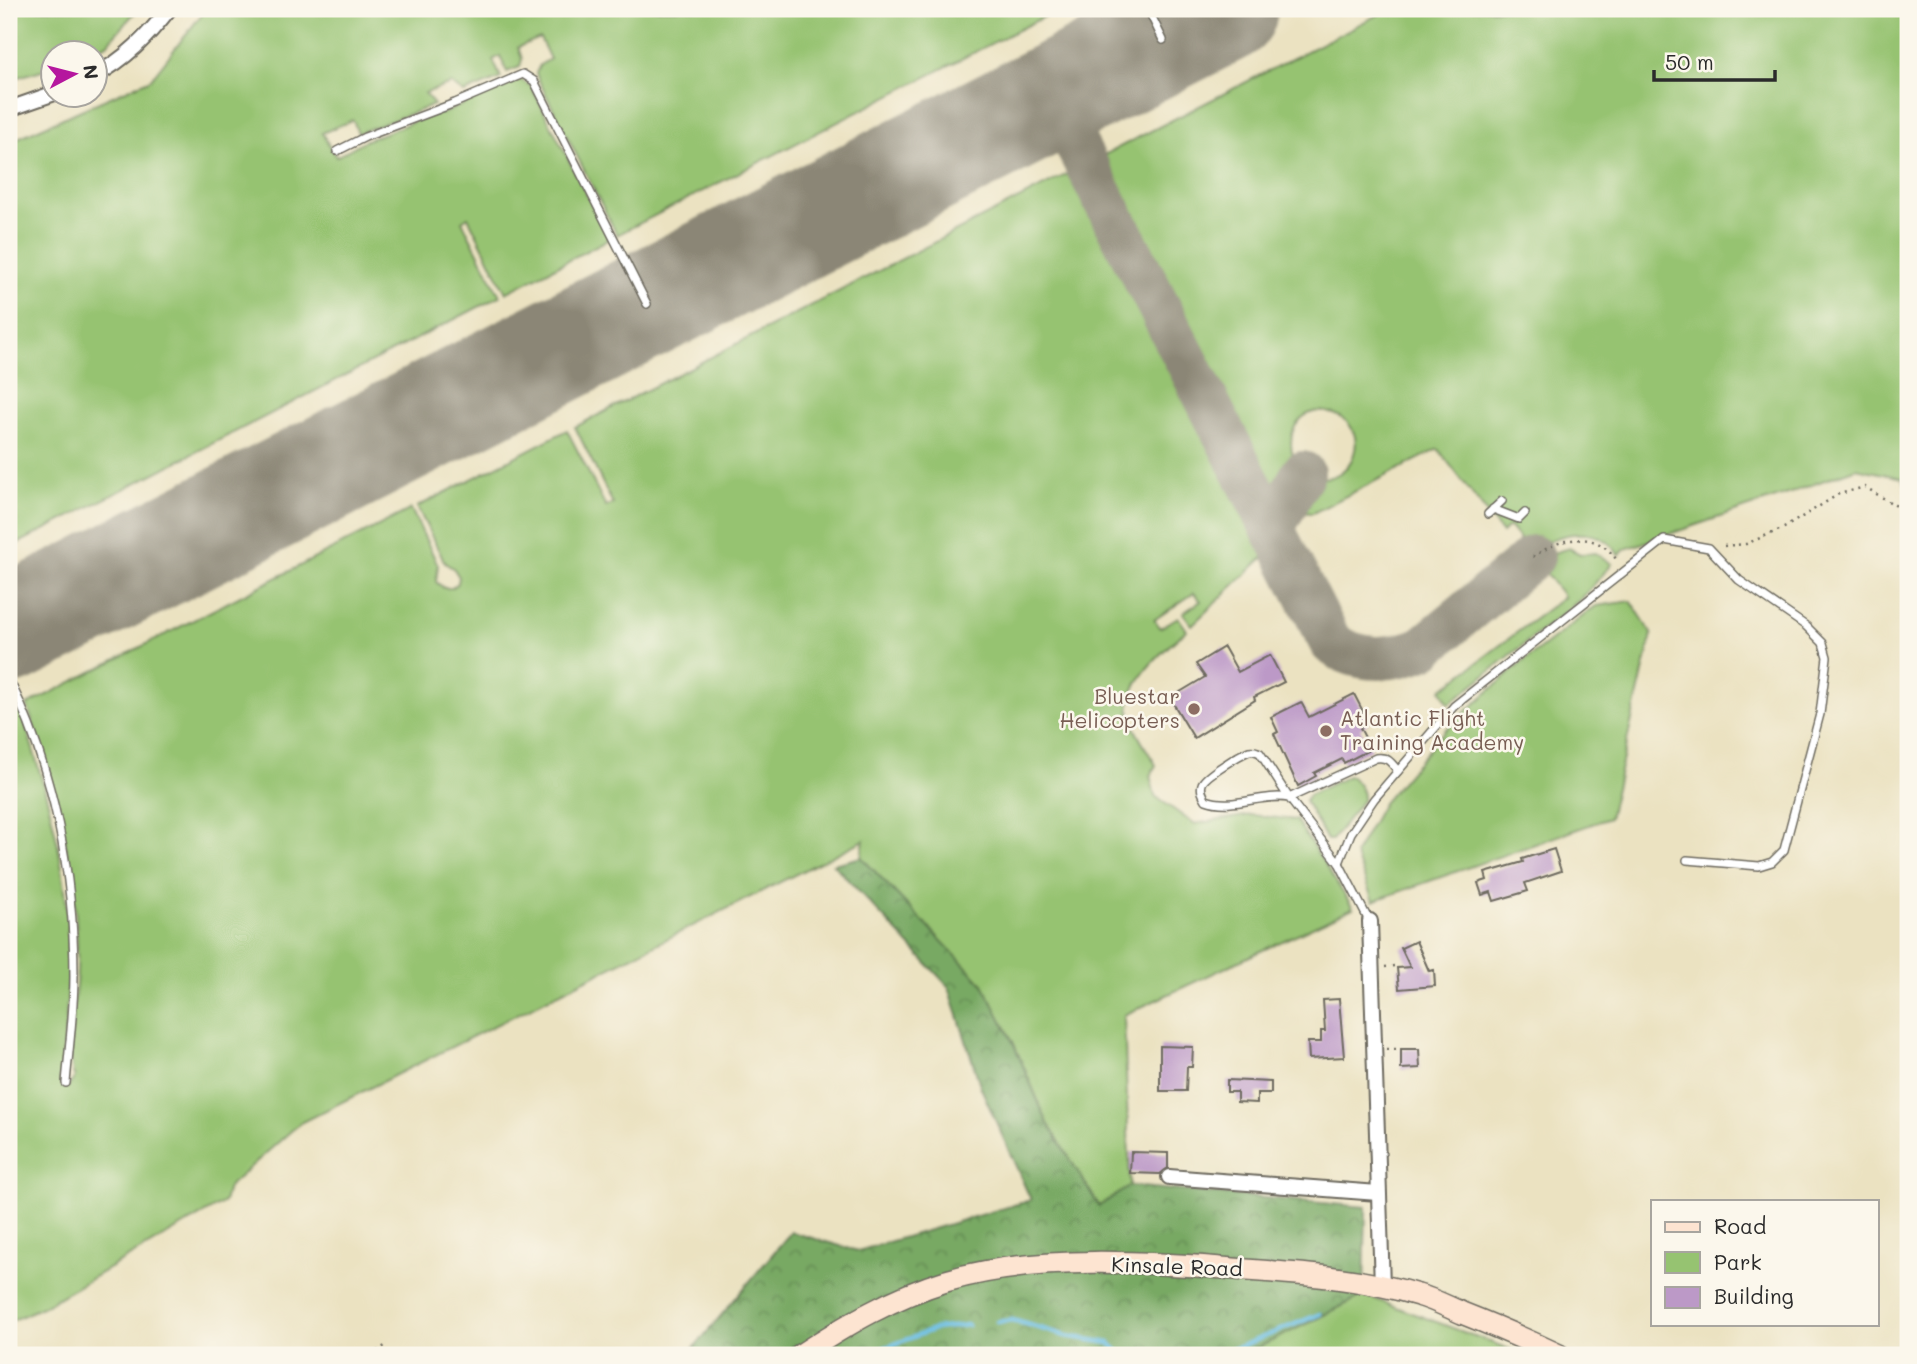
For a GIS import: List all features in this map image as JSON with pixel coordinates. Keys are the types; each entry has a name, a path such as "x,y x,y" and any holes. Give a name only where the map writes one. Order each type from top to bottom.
{"main road":[{"name":"Kinsale Road","path":"800,1355 848,1325 905,1296 946,1281 1015,1268 1098,1264 1200,1265 1327,1276 1382,1286 1420,1295 1559,1355"}],"street":[{"path":"108,67 129,54 149,35 169,9"},
{"path":"9,109 38,99"},
{"path":"1370,921 1382,1286"},
{"path":"1169,1177 1378,1193"}],"lane":[{"path":"1148,9 1163,40"},
{"path":"337,151 365,137 523,74 534,81 647,304"},
{"path":"1502,501 1490,511 1519,519 1525,513"},
{"path":"1339,863 1351,833 1374,799 1454,706 1664,540 1709,548 1739,580 1806,626 1823,643 1827,657 1820,714 1784,850 1772,862 1759,866 1687,860"},
{"path":"9,679 23,707 45,774 60,832 71,897 74,977 66,1083"},
{"path":"1370,921 1339,863 1289,798 1260,752 1247,752 1205,778 1201,786 1206,800 1226,804 1276,796 1289,798 1376,758 1388,759 1398,771"}],"path":[{"path":"1709,548 1746,544 1784,528 1839,494 1865,488 1898,507 1908,529"},
{"path":"1533,557 1548,547 1566,541 1591,540 1607,547 1622,573"},
{"path":"371,1355 388,1343"}],"green space":[{"path":"9,9 138,9 108,43 108,38 38,38 38,71 9,80"},
{"path":"206,9 1059,9 617,235 538,79 536,73 540,65 550,59 540,38 518,47 522,59 520,67 507,72 500,56 493,60 501,78 464,93 451,84 425,93 434,105 358,133 353,120 322,133 336,157 364,141 441,111 442,114 519,79 531,86 609,239 506,293 468,217 462,221 500,296 9,548 9,142 86,108 108,108 108,98 151,79"},
{"path":"1389,9 1908,9 1908,490 1903,478 1856,468 1625,549 1619,556 1611,545 1589,534 1565,536 1530,552 1509,526 1502,533 1438,449 1313,513 1290,512 1311,476 1326,478 1338,474 1348,466 1354,455 1356,443 1353,431 1346,421 1322,411 1302,417 1296,425 1291,445 1298,467 1296,475 1278,504 1270,498 1100,157"},
{"path":"1075,170 1268,553 1192,625 1183,613 1201,601 1194,593 1154,620 1160,628 1178,617 1187,630 1148,667 1130,703 1130,716 1134,727 1156,765 1150,776 1155,796 1194,824 1251,815 1296,820 1353,908 1124,1015 1130,1186 1100,1207 1047,1122 1013,1042 983,985 861,857 864,840 300,1123 228,1187 224,1202 42,1307 9,1322 9,714 20,708 45,789 58,843 66,899 69,965 60,1081 63,1087 68,1087 75,1077 71,1056 77,971 75,903 56,803 27,705 411,509 438,565 436,582 444,588 452,588 458,583 459,577 454,569 445,563 417,507 567,430 606,507 613,504 575,427"},
{"path":"1569,548 1580,554 1596,553 1612,564 1582,598 1449,704 1441,690 1564,597 1537,562"},
{"path":"1631,601 1652,634 1609,818 1373,901 1355,854 1383,803 1447,728 1519,665 1596,606"},
{"path":"1348,776 1360,787 1363,799 1332,840 1327,840 1305,801 1309,795"},
{"path":"861,857 983,984 1013,1042 1047,1122 1099,1206 1130,1186 1366,1207 1364,1295 1243,1355 688,1355 791,1232 858,1251 1031,1200 981,1088 949,987 833,864"},
{"path":"1364,1295 1525,1355 1243,1355"}],"building":[{"path":"1224,647 1238,672 1270,655 1284,682 1254,697 1255,700 1194,738 1170,698 1205,677 1196,664"},
{"path":"1354,694 1369,723 1360,728 1371,749 1344,763 1342,759 1314,773 1316,776 1298,786 1274,734 1278,732 1271,717 1301,702 1309,717"},
{"path":"1554,849 1561,871 1525,883 1528,891 1494,901 1491,892 1482,895 1478,883 1487,880 1485,873"},
{"path":"1416,941 1429,971 1434,970 1435,986 1399,989 1397,968 1410,967 1401,948"},
{"path":"1339,999 1344,1057 1309,1059 1308,1042 1321,1042 1321,1031 1325,1031 1323,1000"},
{"path":"1160,1046 1193,1047 1192,1067 1187,1067 1186,1091 1160,1091"},
{"path":"1401,1049 1419,1049 1420,1068 1401,1069"},
{"path":"1227,1080 1271,1082 1271,1093 1257,1093 1257,1103 1237,1102 1237,1092 1227,1092"},
{"path":"1131,1152 1168,1153 1168,1168 1160,1174 1130,1173"}],"waterway":[{"path":"1219,1355 1320,1314"},
{"path":"997,1322 1012,1320 1066,1336 1110,1343 1122,1355"},
{"path":"865,1355 935,1329 968,1325"}],"taxiway":[{"path":"1070,133 1076,104 1090,77"},
{"path":"1016,115 1046,117 1070,133 1331,643 1353,654 1376,658 1400,656 1423,648 1533,557"},
{"path":"1272,529 1303,473"}],"runway":[{"path":"9,631 1224,9"}],"place":[{"name":"Bluestar Helicopters","path":"1194,709"},
{"name":"Atlantic Flight Training Academy","path":"1326,731"}]}
